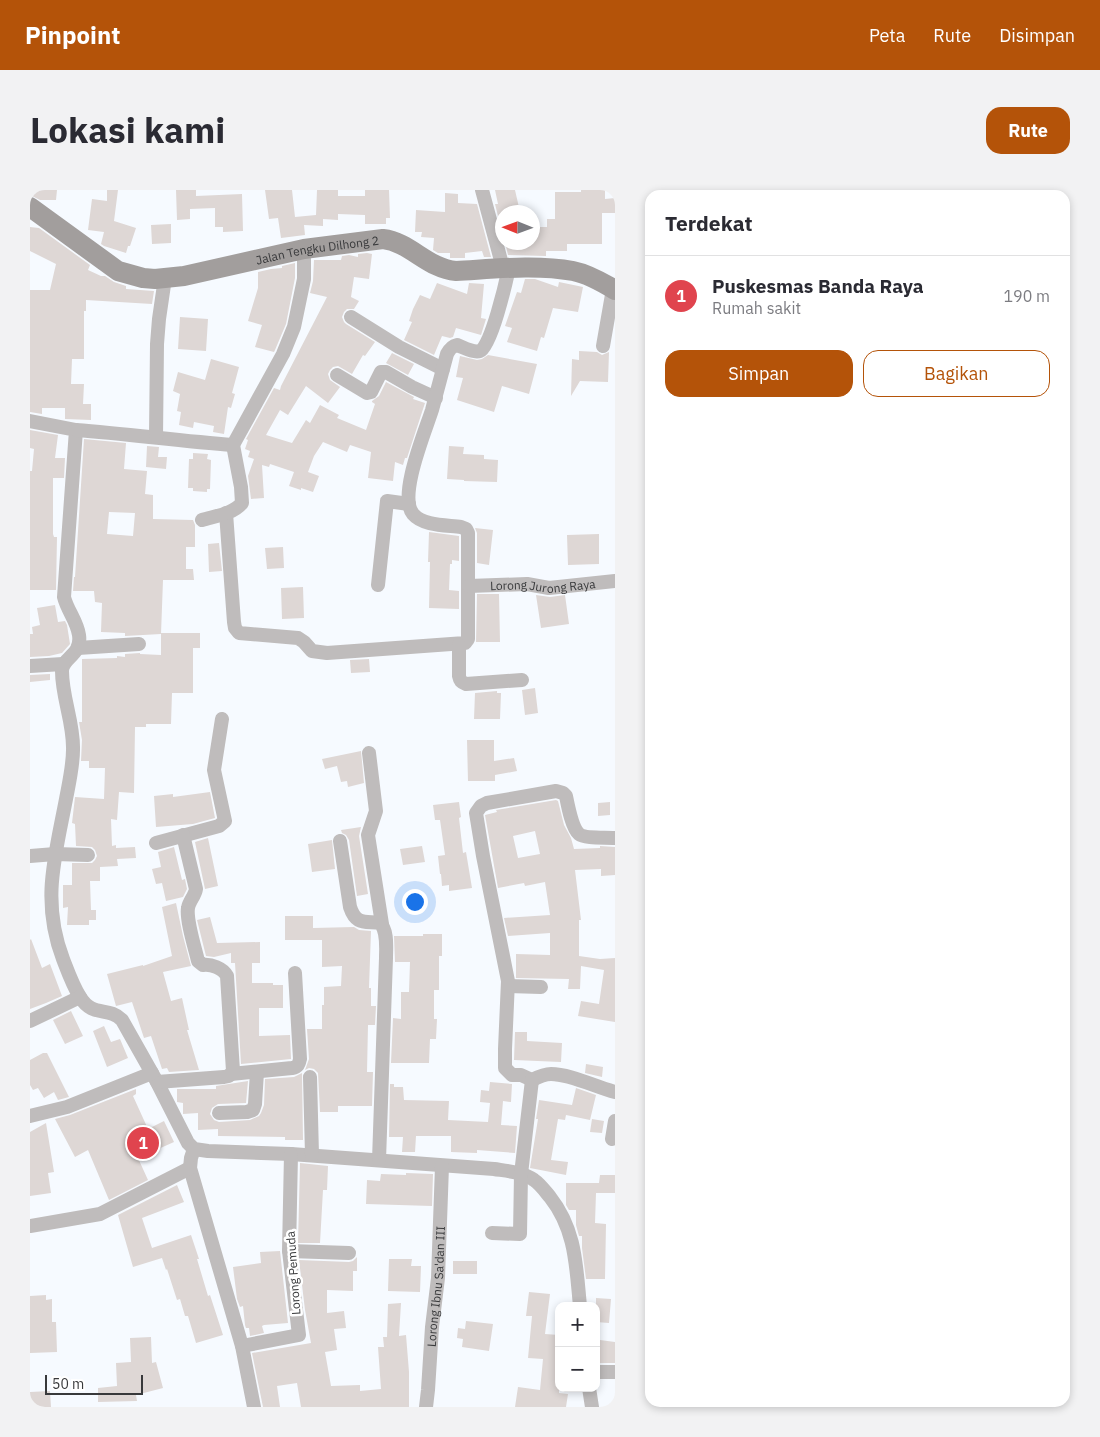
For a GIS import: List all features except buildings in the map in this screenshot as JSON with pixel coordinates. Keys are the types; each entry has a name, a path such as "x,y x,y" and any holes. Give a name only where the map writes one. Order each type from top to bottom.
{"street":[{"path":"226,514 234,622 235,628 240,633 298,638 315,652 327,653 465,644 468,639 468,530 461,527 420,520 411,511 408,494 417,453 436,398 447,354 457,345 476,351 481,350 486,346 494,325 506,268 482,190"},
{"name":"Jalan Tengku Dilhong 2","path":"30,207 118,270 143,278 184,276 304,248 383,239 400,244 434,266 447,270 534,268 574,271 599,280 614,290"},
{"path":"202,520 226,514 239,507 242,503 233,445 283,354 294,327 304,279 304,248"},
{"path":"156,437 157,344 165,278"},
{"path":"603,346 614,290"},
{"path":"351,317 399,346 443,369"},
{"path":"337,374 368,393 381,372 386,372 436,398"},
{"path":"30,421 76,430 233,445"},
{"path":"30,666 63,664 78,648 79,635 64,597 76,430"},
{"path":"378,585 387,502 409,504"},
{"name":"Lorong Jurong Raya","path":"469,586 517,583 534,584 549,588 615,581"},
{"path":"78,648 139,644"},
{"path":"459,645 459,676 463,683 522,680"},
{"path":"63,664 62,678 73,748 52,883 51,901 54,932 80,997 92,1010 120,1017 155,1078 188,1143 194,1148 208,1151 312,1155 494,1169 521,1174 534,1180 544,1190 561,1213 567,1226 575,1254 580,1302"},
{"path":"156,843 219,826 225,820 214,770 222,719"},
{"path":"369,753 376,811 368,835 382,924 385,932 386,958 379,1160"},
{"path":"532,1080 521,1074 512,1075 505,1068 508,986 476,817 478,809 487,803 556,791 566,796 574,827 579,834 615,838"},
{"path":"183,835 196,889 189,905 188,915 198,961 203,965 206,964 222,969 227,976 233,1066 231,1074"},
{"path":"340,842 353,916 361,922 377,922 382,924"},
{"path":"30,856 55,854 88,855"},
{"path":"30,1116 67,1107 155,1078 224,1077 231,1074 296,1067 300,1059 295,972"},
{"path":"508,986 541,987"},
{"path":"30,1021 80,997"},
{"path":"219,1113 253,1110 255,1104 256,1072"},
{"path":"532,1080 544,1075 554,1074 615,1092"},
{"path":"310,1077 312,1155"},
{"path":"492,1233 520,1234 521,1174 532,1080"},
{"path":"612,1140 615,1121"},
{"path":"194,1148 190,1168 242,1346 254,1407"},
{"name":"Lorong Pemuda","path":"242,1346 299,1336 289,1251 291,1154"},
{"name":"Lorong Ibnu Sa'dan III","path":"426,1407 438,1278 442,1166"},
{"path":"30,1226 100,1214 190,1168"},
{"path":"289,1251 349,1253"},
{"path":"600,1372 615,1372"},
{"path":"590,1392 592,1407"}],"place":[{"name":"Puskesmas Banda Raya","path":"143,1143"}]}
